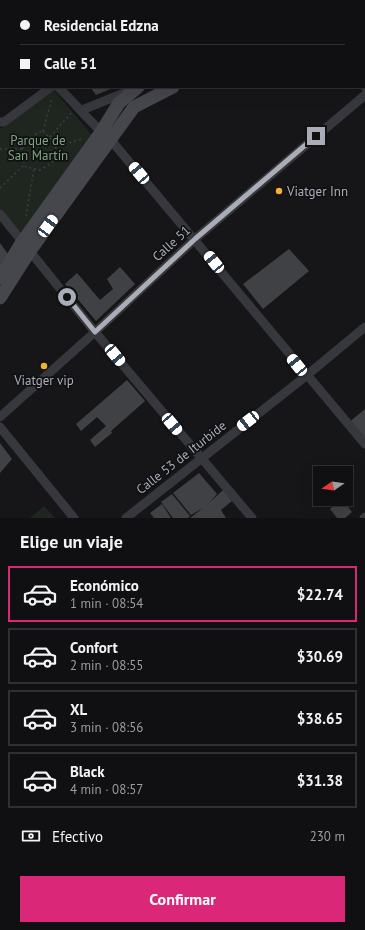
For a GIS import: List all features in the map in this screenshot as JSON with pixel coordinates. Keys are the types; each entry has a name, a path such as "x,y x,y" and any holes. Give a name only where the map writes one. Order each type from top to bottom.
{"main road":[{"path":"106,136 119,103 136,88"},
{"path":"0,278 26,246 106,136 134,107 171,88"},
{"path":"0,298 26,246"}],"street":[{"path":"0,122 4,122 50,88"},
{"path":"59,88 106,136 195,239 306,376 365,444"},
{"path":"82,110 135,88"},
{"name":"Calle 51","path":"0,417 95,332 195,239 365,95"},
{"path":"0,214 95,332 252,518"},
{"name":"Calle 53 de Iturbide","path":"126,518 306,376 365,327"},
{"path":"0,427 74,518"}],"path":[{"path":"43,131 50,137 56,149 52,163 40,170 26,167 20,154 24,141 43,131 52,97"},
{"path":"50,137 72,112"},
{"path":"55,147 85,138"},
{"path":"0,149 22,149"},
{"path":"0,188 25,164"},
{"path":"26,217 34,168"}],"green space":[{"name":"Parque de San Martín","path":"54,90 92,135 25,231 18,231 0,211 0,129"},
{"path":"44,506 55,518 30,518"}],"building":[{"path":"91,88 113,88 96,95"},
{"path":"0,243 8,254 0,266"},
{"path":"289,249 309,271 263,309 243,284"},
{"path":"120,267 135,284 96,321 65,284 77,273 100,300 113,289 107,279"},
{"path":"127,380 145,401 111,431 112,433 95,447 90,440 106,426 97,417 81,431 76,424"},
{"path":"365,409 365,444 348,423"},
{"path":"0,443 12,459 0,473"},
{"path":"199,473 217,494 209,503 223,490 232,501 221,510 226,518 190,518 203,508 191,515 173,493"},
{"path":"172,494 190,516 188,518 173,518 161,502"},
{"path":"162,504 171,518 154,518 150,513"},
{"path":"334,506 347,506 352,512 345,518 337,518 330,509"}],"place":[{"name":"Viatger Inn","path":"279,191"},
{"name":"Viatger vip","path":"44,366"}],"route":[{"path":"67,297 95,332 195,239 316,136"}]}
